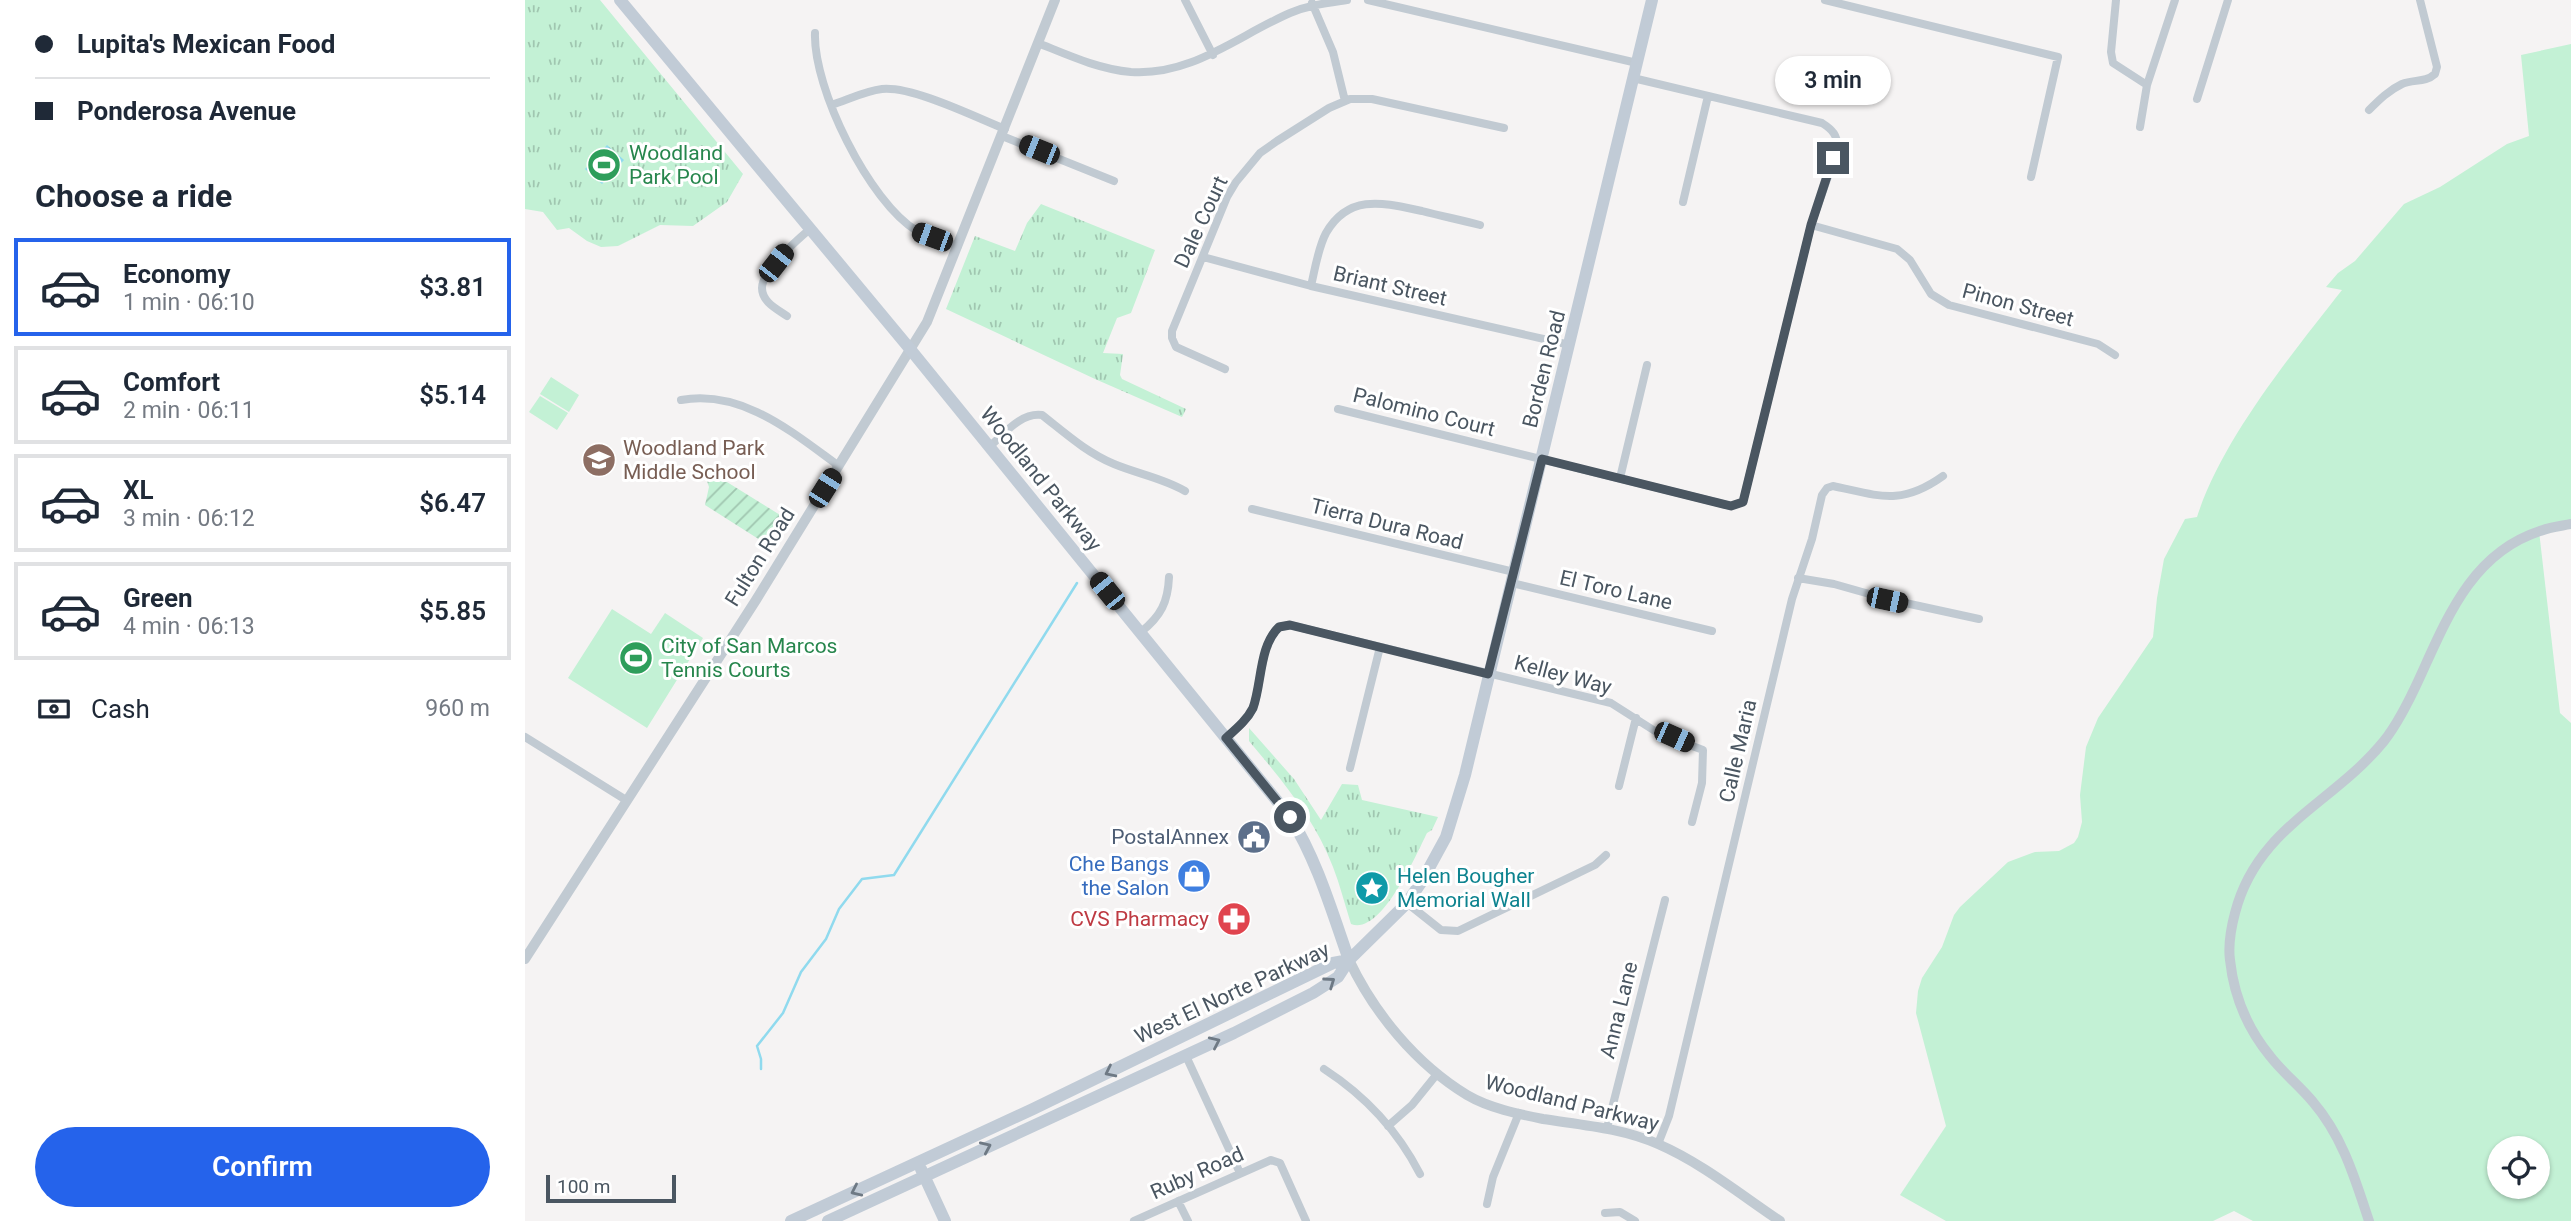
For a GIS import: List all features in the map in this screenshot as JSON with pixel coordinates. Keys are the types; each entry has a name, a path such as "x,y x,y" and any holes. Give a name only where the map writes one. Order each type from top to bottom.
{"main road":[{"name":"Woodland Parkway","path":"620,0 910,349 1290,817 1301,835 1349,960"},
{"name":"Borden Road","path":"1349,960 1407,903 1433,862 1454,817 1652,0"},
{"name":"West El Norte Parkway","path":"828,1221 1186,1056 1313,993 1338,977 1349,960"},
{"name":"West El Norte Parkway","path":"791,1221 1033,1109 1333,963 1349,960"},
{"path":"918,1162 945,1221"}],"street":[{"name":"Fulton Road","path":"525,959 756,600 926,322 1004,133 1055,0"},
{"path":"1185,0 1213,55"},
{"path":"1038,43 1099,66 1131,72 1173,69 1213,55 1312,2 1347,0"},
{"path":"1368,0 1637,63"},
{"path":"1825,0 2059,57 2031,177"},
{"path":"2116,0 2111,52 2113,63 2147,85"},
{"path":"2140,127 2147,85 2175,0"},
{"path":"2197,99 2228,0"},
{"path":"2369,110 2387,93 2403,84 2423,82 2435,74 2437,67 2420,0"},
{"path":"1312,2 1333,51 1345,101"},
{"path":"815,33 819,72 843,137 895,213 917,232 958,246"},
{"path":"1633,78 1822,123 1831,128 1837,137 1838,148 1811,225"},
{"path":"831,105 880,89 893,89 940,103 1114,181"},
{"path":"1683,202 1708,96"},
{"name":"Dale Court","path":"1226,369 1176,347 1172,331 1227,197 1236,181 1260,153 1329,108 1345,101 1372,99 1504,128"},
{"path":"1311,285 1324,237 1333,222 1349,209 1366,203 1385,203 1480,225"},
{"name":"Pinon Street","path":"1811,225 1897,249 1910,260 1931,294 1949,305 2098,344 2115,355"},
{"name":"Palomino Court","path":"1338,409 1731,506 1743,502 1811,225"},
{"path":"787,316 764,297 764,279 788,248 810,229"},
{"name":"Briant Street","path":"1203,257 1570,345"},
{"path":"1620,478 1647,365"},
{"path":"681,400 710,398 745,405 791,432 839,466"},
{"path":"989,447 1025,417 1032,414 1042,415 1090,452 1115,464 1169,481 1185,491"},
{"name":"Calle Maria","path":"1658,1144 1669,1116 1798,578 1812,539 1822,495 1827,488 1833,486 1899,497 1917,493 1943,476"},
{"name":"Tierra Dura Road","path":"1252,509 1513,578"},
{"path":"2369,1221 2342,1146 2314,1103 2270,1057 2247,1024 2234,989 2229,957 2231,928 2239,899 2249,874 2277,836 2369,758 2386,738 2409,702 2454,603 2471,579 2507,548 2539,531 2571,524"},
{"path":"1141,632 1155,621 1164,609 1169,577"},
{"name":"El Toro Lane","path":"1513,578 1712,631"},
{"path":"1798,578 1834,584 1887,600 1979,620"},
{"name":"Kelley Way","path":"1226,738 1244,722 1252,709 1270,638 1276,630 1290,625 1611,704 1658,733 1703,750 1702,783 1692,821"},
{"path":"1350,768 1380,647"},
{"path":"1619,786 1636,718"},
{"path":"525,737 626,800"},
{"path":"1407,903 1441,930 1458,930 1595,866 1606,855"},
{"name":"Anna Lane","path":"1607,1128 1665,900"},
{"name":"Woodland Parkway","path":"1349,960 1373,1006 1437,1074 1469,1096 1494,1107 1607,1128 1658,1144 1691,1162 1780,1221"},
{"path":"1186,1056 1240,1173"},
{"path":"1324,1069 1352,1087 1388,1126 1420,1174"},
{"path":"1388,1126 1412,1105 1437,1074"},
{"path":"1487,1204 1493,1177 1519,1113"},
{"name":"Ruby Road","path":"1134,1221 1275,1160 1280,1163 1306,1221"},
{"path":"1178,1201 1188,1221"},
{"path":"1605,1213 1620,1212 1635,1221"}],"green space":[{"path":"525,0 600,0 743,174 727,202 693,226 660,225 618,246 601,247 569,228 557,230 543,212 525,209"},
{"path":"2571,44 2571,524 2539,531 2560,713 2571,723 2571,1221 2253,1221 2234,1211 2213,1221 1946,1221 1900,1195 1946,1126 1916,1013 1922,978 1942,947 1954,915 2008,862 2035,852 2059,851 2074,843 2078,837 2082,822 2080,795 2086,747 2098,718 2153,637 2164,559 2185,519 2197,517 2223,458 2260,398 2342,290 2326,287 2338,273 2355,261 2404,204 2440,187 2507,144 2529,136 2521,55"},
{"path":"1041,204 1155,250 1131,313 1117,318 1103,353 1123,354 1120,375 1122,379 1186,409 1182,417 946,309 975,236 1015,251 1027,223"},
{"path":"551,377 579,395 569,412 540,394"},
{"path":"540,396 568,413 557,430 529,412"},
{"path":"706,469 785,518 768,545 705,505 709,487 704,472"},
{"name":"City of San Marcos Tennis Courts","path":"612,609 651,634 665,613 703,638 647,728 568,678"},
{"path":"1249,728 1294,779 1321,820 1342,784 1358,785 1362,800 1438,817 1396,891 1374,918 1362,924 1351,924 1326,849 1285,785 1249,741"}],"water":[{"name":"Woodland Park Pool","path":"607,145 624,160 602,184 585,169"}],"waterway":[{"path":"761,1069 757,1046 783,1013 801,972 826,939 839,909 862,879 894,875 1077,583"}],"place":[{"name":"Woodland Park Pool","path":"604,165"},
{"name":"Woodland Park Middle School","path":"599,460"},
{"name":"City of San Marcos Tennis Courts","path":"636,658"},
{"name":"PostalAnnex","path":"1254,837"},
{"name":"Che Bangs the Salon","path":"1194,876"},
{"name":"Helen Bougher Memorial Wall","path":"1372,888"},
{"name":"CVS Pharmacy","path":"1234,919"}],"route":[{"path":"1290,817 1226,738 1244,722 1252,709 1270,638 1279,627 1290,625 1488,674 1542,459 1731,506 1743,502 1811,225 1833,158"}]}
